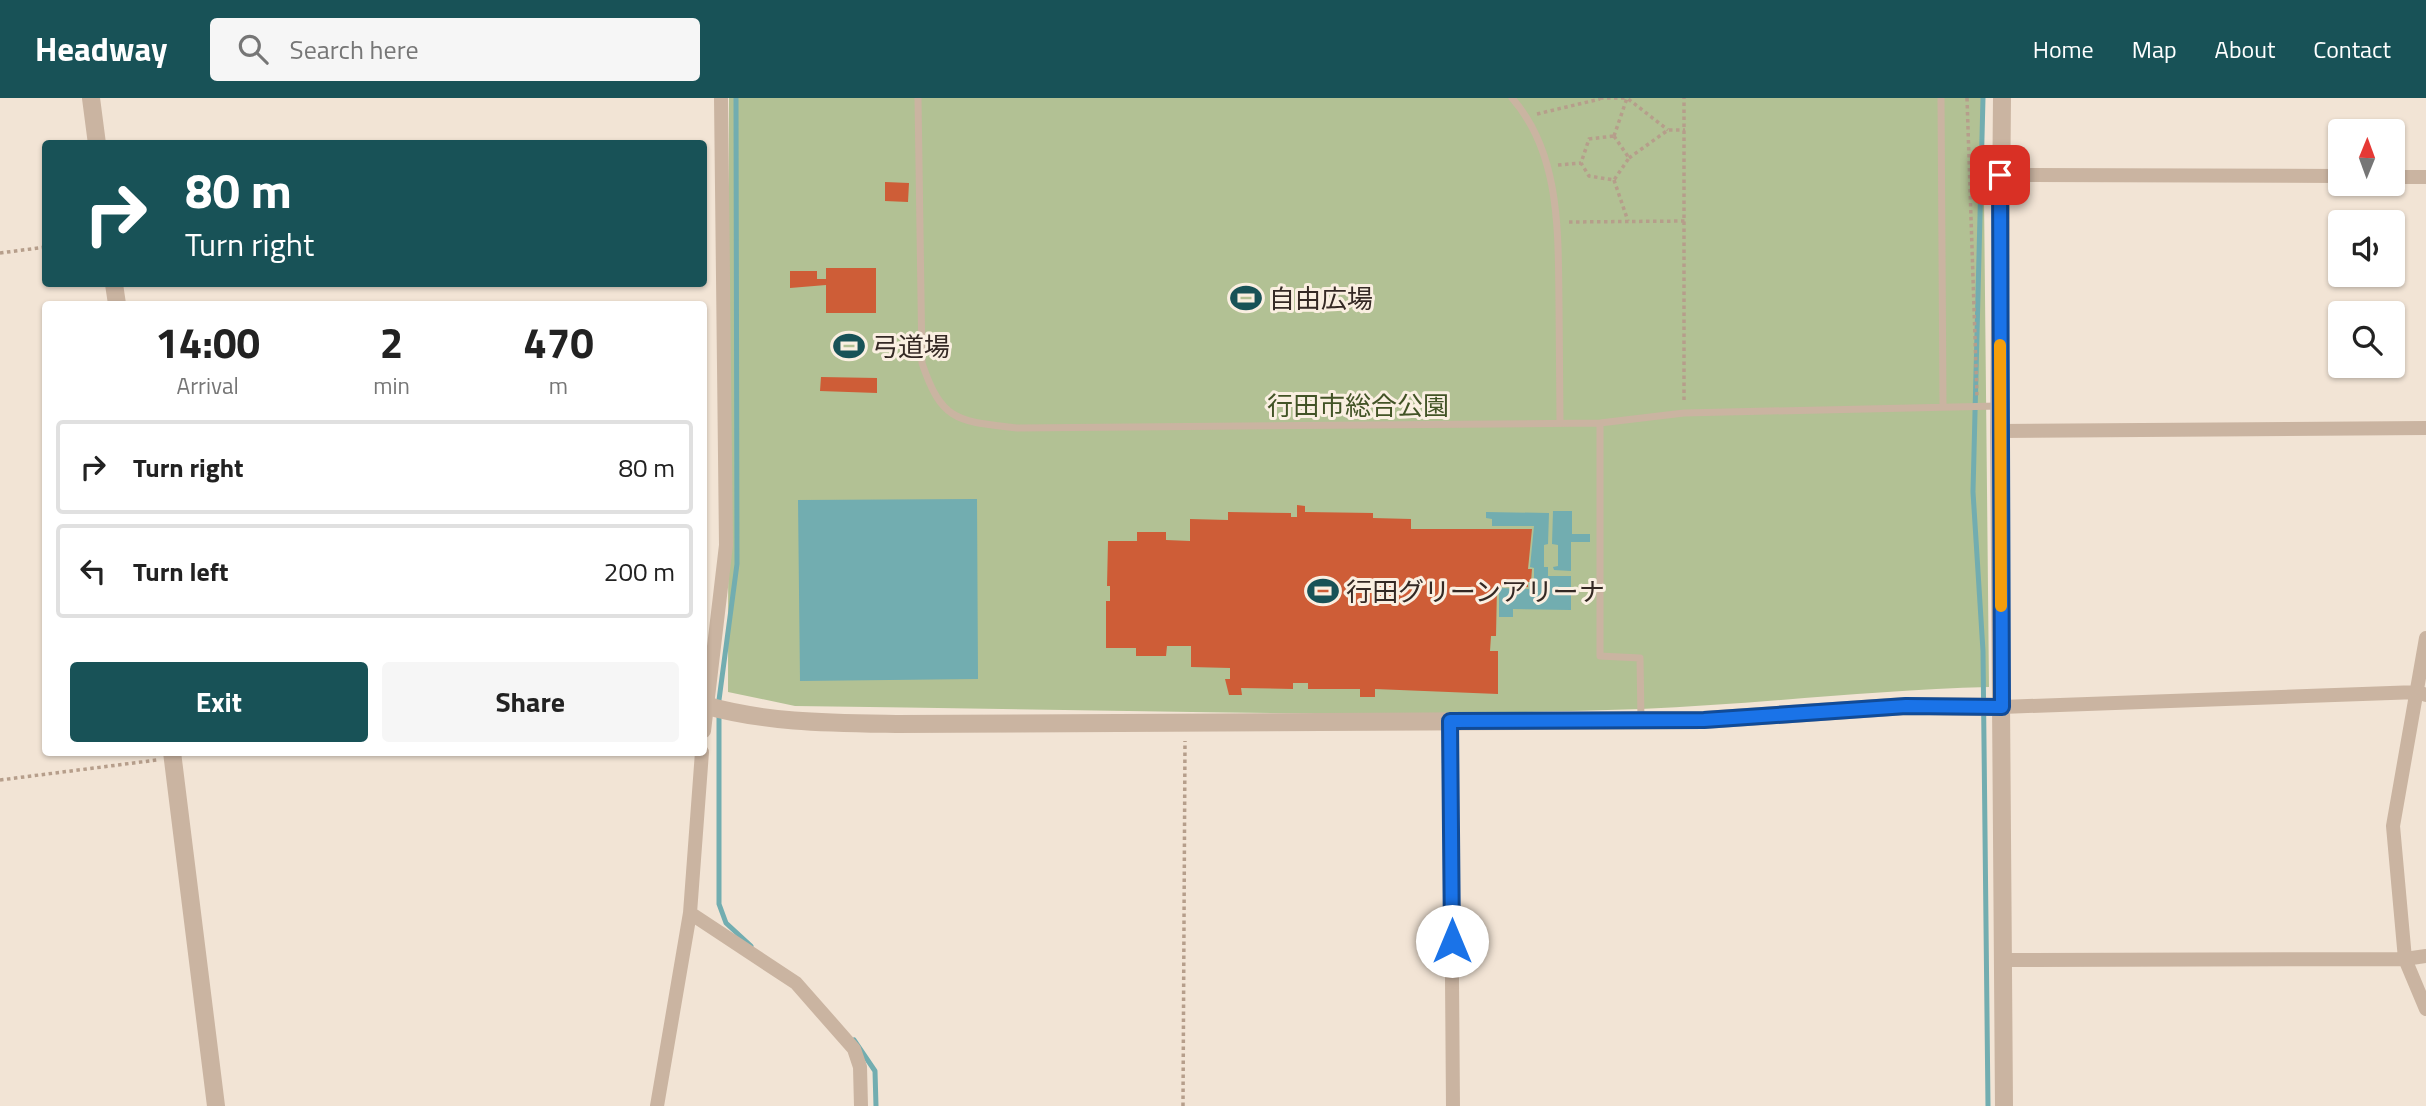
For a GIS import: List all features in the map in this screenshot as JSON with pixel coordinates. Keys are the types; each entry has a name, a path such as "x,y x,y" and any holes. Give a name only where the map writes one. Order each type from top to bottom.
{"street":[{"path":"91,98 96,140"},
{"path":"707,683 726,545 721,98"},
{"path":"2001,98 1999,430 2004,1106"},
{"path":"2000,175 2328,176"},
{"path":"2405,177 2426,177"},
{"path":"1999,430 2426,428"},
{"path":"2426,638 2422,693 2393,826 2405,959 2426,1009"},
{"path":"707,706 748,717 797,723 1704,720 1906,706 2002,707 2422,693"},
{"path":"1450,721 1453,1106"},
{"path":"173,756 216,1106"},
{"path":"657,1106 690,913 702,756"},
{"path":"690,913 796,983 854,1049 860,1067 861,1106"},
{"path":"2004,960 2405,959 2426,956"}],"lane":[{"path":"918,98 922,363 930,387 947,412 966,422 1017,428 1600,423 1684,413 2000,406"},
{"path":"1512,98 1528,116 1548,166 1558,222 1560,423"},
{"path":"1941,98 1943,407"},
{"path":"1600,423 1600,656 1640,658 1642,720"}],"path":[{"path":"1528,116 1600,98 1628,98 1668,130"},
{"path":"1614,136 1628,98"},
{"path":"1684,98 1684,413"},
{"path":"1967,98 1978,407"},
{"path":"1614,180 1629,158 1668,130 1685,130"},
{"path":"1614,136 1629,158"},
{"path":"1581,163 1589,139 1614,136"},
{"path":"1548,166 1581,163"},
{"path":"1581,163 1589,176 1614,180"},
{"path":"1614,180 1628,221"},
{"path":"1558,222 1686,221"},
{"path":"0,253 42,248"},
{"path":"1183,1106 1186,722"},
{"path":"0,780 166,756"}],"green space":[{"name":"行田市総合公園","path":"729,98 1983,98 1989,687 1641,709 1430,713 795,706 728,692"}],"water":[{"path":"977,499 978,679 800,681 798,500"},
{"path":"1553,511 1572,511 1572,534 1590,534 1590,542 1571,542 1571,571 1554,570 1553,567 1558,566 1558,545 1552,544"},
{"path":"1486,512 1549,513 1544,567 1548,567 1548,576 1571,576 1571,610 1513,609 1513,617 1499,617 1499,588 1529,589 1529,583 1534,583 1534,568 1530,567 1534,526 1492,526 1492,519 1486,518"}],"building":[{"path":"885,182 909,183 908,202 885,201"},
{"path":"826,268 876,268 876,313 826,313 826,285 790,288 790,271 817,271 817,279 826,279"},
{"path":"821,377 877,378 877,393 820,391"},
{"path":"1297,505 1305,506 1305,512 1373,513 1373,518 1411,519 1411,529 1532,529 1528,569 1532,569 1528,587 1497,586 1496,636 1491,636 1490,651 1498,651 1498,694 1375,689 1375,697 1360,697 1360,689 1308,689 1308,683 1293,683 1293,689 1241,688 1242,695 1229,695 1225,679 1230,679 1230,668 1191,667 1191,646 1167,646 1166,656 1136,656 1136,648 1106,648 1106,601 1110,601 1110,586 1107,586 1108,541 1137,541 1137,532 1166,532 1166,540 1190,541 1190,519 1228,520 1228,512 1291,513 1291,517 1297,517"}],"waterway":[{"path":"736,98 737,564 719,700 719,904 726,923 751,946"},
{"path":"1983,98 1973,492 1983,651 1988,1106"},
{"path":"854,1040 875,1071 876,1106"}],"slow traffic":[{"path":"2000,345 2001,606"}],"place":[{"name":"自由広場","path":"1246,298"},
{"name":"弓道場","path":"849,346"},
{"name":"行田グリーンアリーナ","path":"1323,591"}],"route":[{"path":"1452,941 1450,721 1704,720 1906,706 2002,707 2000,175"}]}
